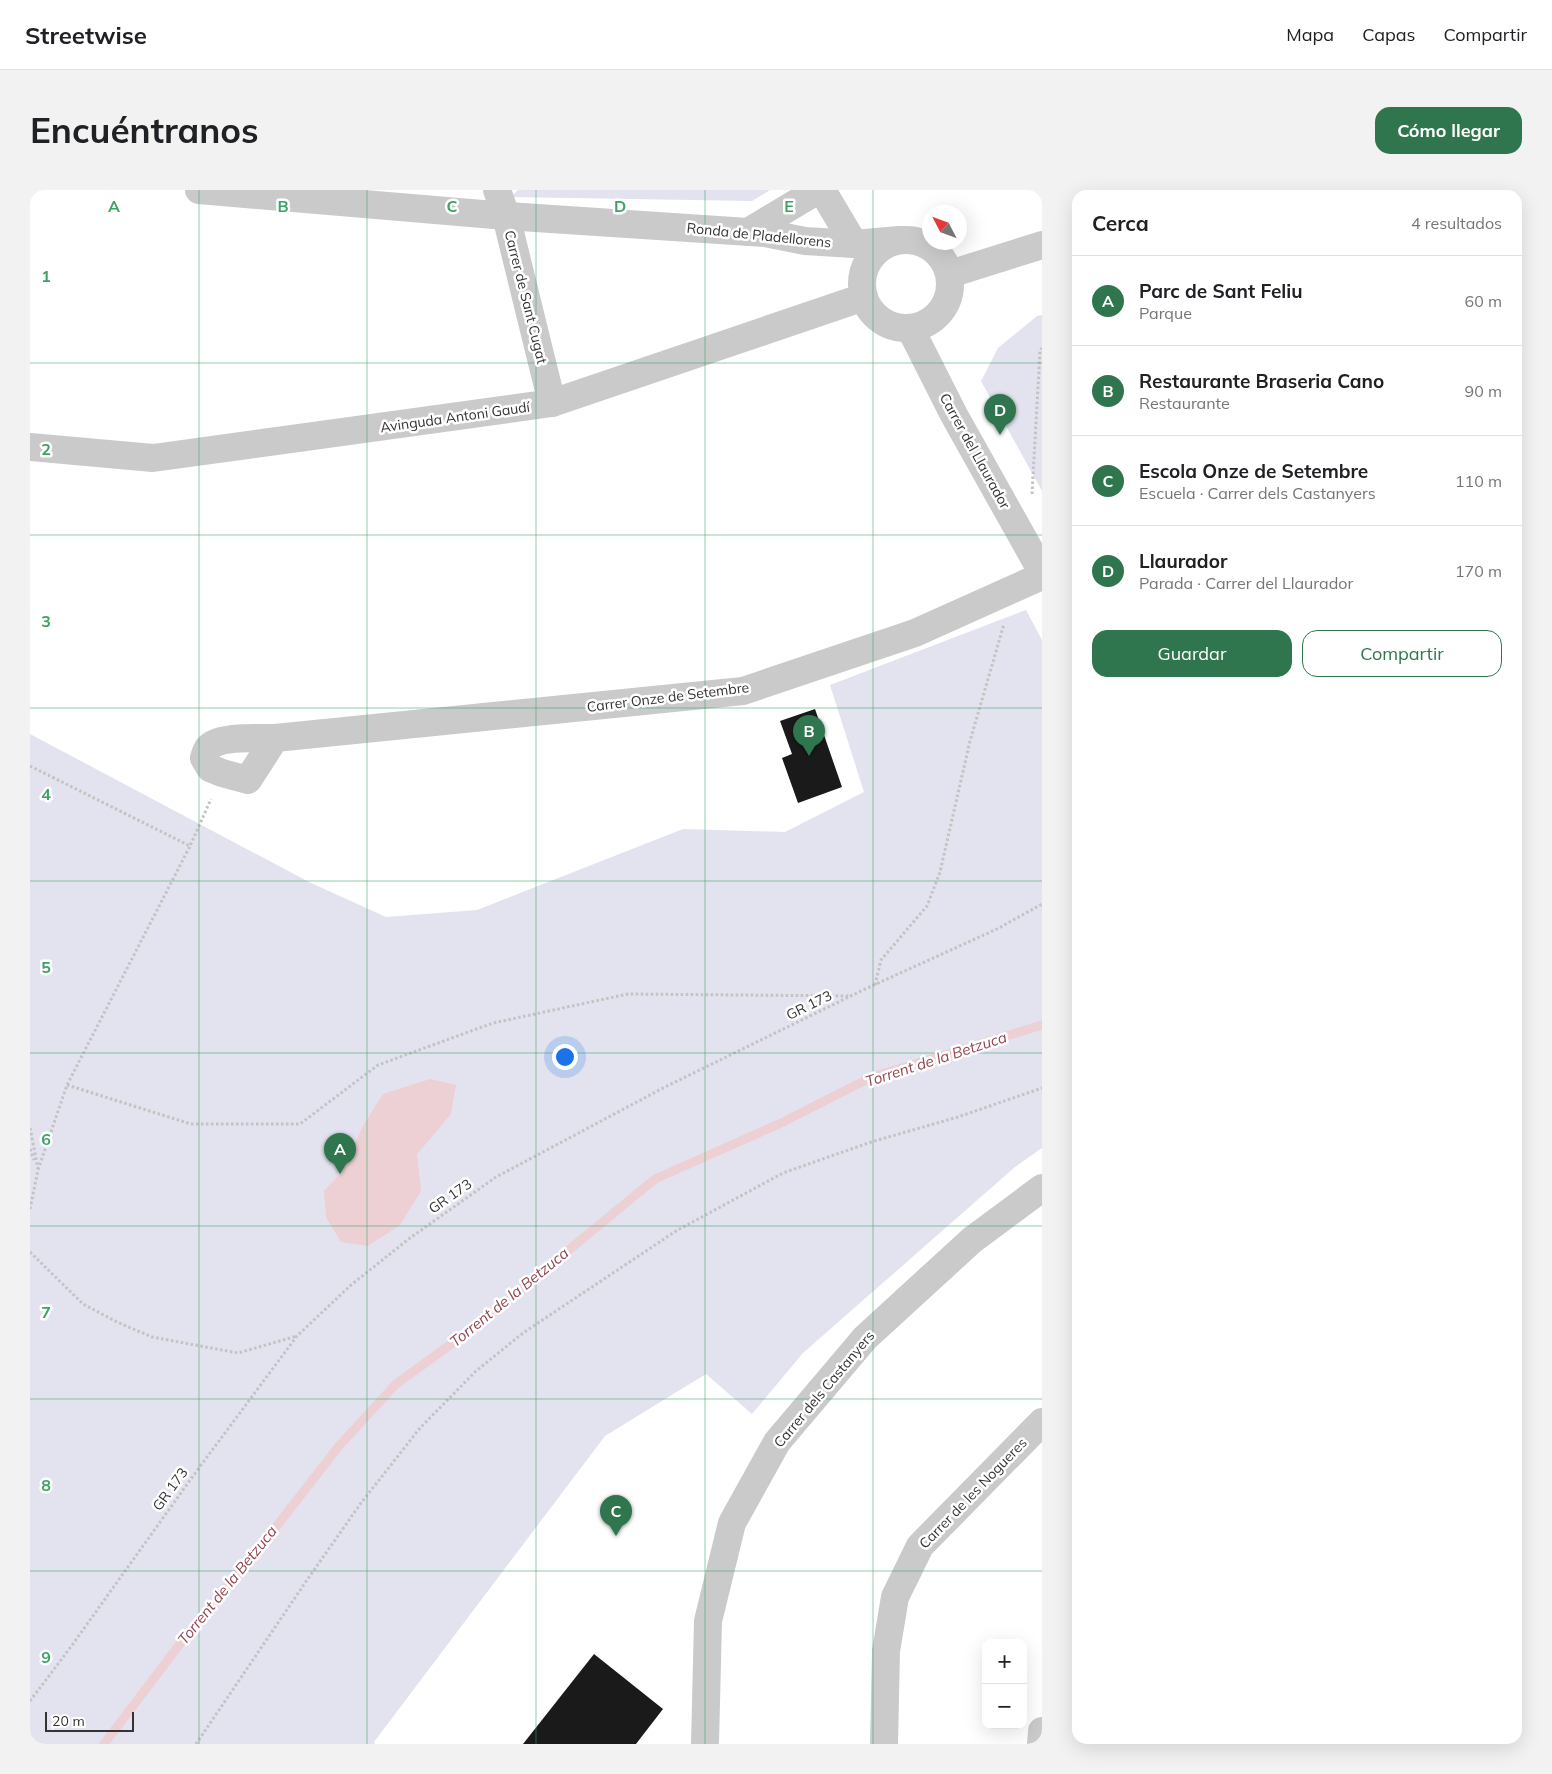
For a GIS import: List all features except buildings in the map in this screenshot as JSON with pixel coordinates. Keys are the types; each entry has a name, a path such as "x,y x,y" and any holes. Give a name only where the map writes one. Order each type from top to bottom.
{"street":[{"name":"Ronda de Pladellorens","path":"199,190 506,216 766,233 805,241 854,244 899,240"},
{"name":"Carrer de Sant Cugat","path":"498,190 552,403"},
{"path":"748,232 818,190"},
{"path":"822,190 854,244"},
{"path":"899,240 915,240 933,248 944,260 950,274 949,297 942,310 930,321 910,328 893,326 880,320 871,311 864,297 862,282 865,267 876,252 885,245 899,240"},
{"path":"950,274 1042,244"},
{"name":"Avinguda Antoni Gaudí","path":"30,447 153,458 552,403 864,297"},
{"name":"Carrer del Llaurador","path":"910,328 954,415 1042,572"},
{"name":"Carrer Onze de Setembre","path":"222,774 210,768 204,758 208,748 215,742 234,739 275,738 744,691 915,633 1042,576"},
{"name":"Carrer dels Castanyers","path":"705,1744 708,1621 732,1523 777,1442 865,1338 972,1240 1042,1188"},
{"name":"Carrer de les Nogueres","path":"884,1744 886,1651 895,1597 920,1546 1042,1422"},
{"path":"1041,1744 1042,1731"}],"path":[{"path":"1015,524 1032,501 1040,350 1042,348"},
{"path":"875,985 881,960 928,906 940,872 970,741 1011,601 1008,591"},
{"path":"30,766 190,846"},
{"path":"30,1208 38,1170 67,1085 190,846 222,774"},
{"name":"GR 173","path":"30,1701 298,1336 351,1285 410,1238 496,1177 664,1086 875,985 997,930 1042,904"},
{"path":"67,1085 191,1124 300,1124 378,1065 493,1023 628,994 852,996"},
{"path":"196,1744 350,1518 420,1428 476,1371 524,1333 676,1231 783,1173 871,1142 958,1117 1042,1088"},
{"path":"30,1128 38,1170"},
{"path":"30,1149 38,1170"},
{"path":"30,1252 84,1304 116,1322 152,1337 238,1353 298,1336"}],"shaded area":[{"path":"518,190 770,190 752,201 511,197"},
{"path":"1042,315 1042,491 981,381 998,348 1037,316"},
{"path":"1026,610 1042,640 1042,1148 1015,1167 803,1353 752,1414 706,1374 605,1436 374,1742 375,1744 30,1744 30,734 309,882 386,917 477,910 683,829 785,832 864,792 830,685"},
{"path":"430,1079 456,1085 451,1114 417,1154 421,1191 400,1225 368,1246 341,1242 326,1217 324,1191 341,1173 363,1126 383,1094"}],"waterway":[{"name":"Torrent de la Betzuca","path":"104,1744 192,1628 265,1541 339,1446 396,1384 479,1324 655,1179 781,1123 872,1077 1042,1025"}],"place":[{"name":"Llaurador","path":"1000,435"},
{"name":"Restaurante Braseria Cano","path":"809,756"},
{"name":"Parc de Sant Feliu","path":"340,1174"},
{"name":"Escola Onze de Setembre","path":"616,1536"}]}
